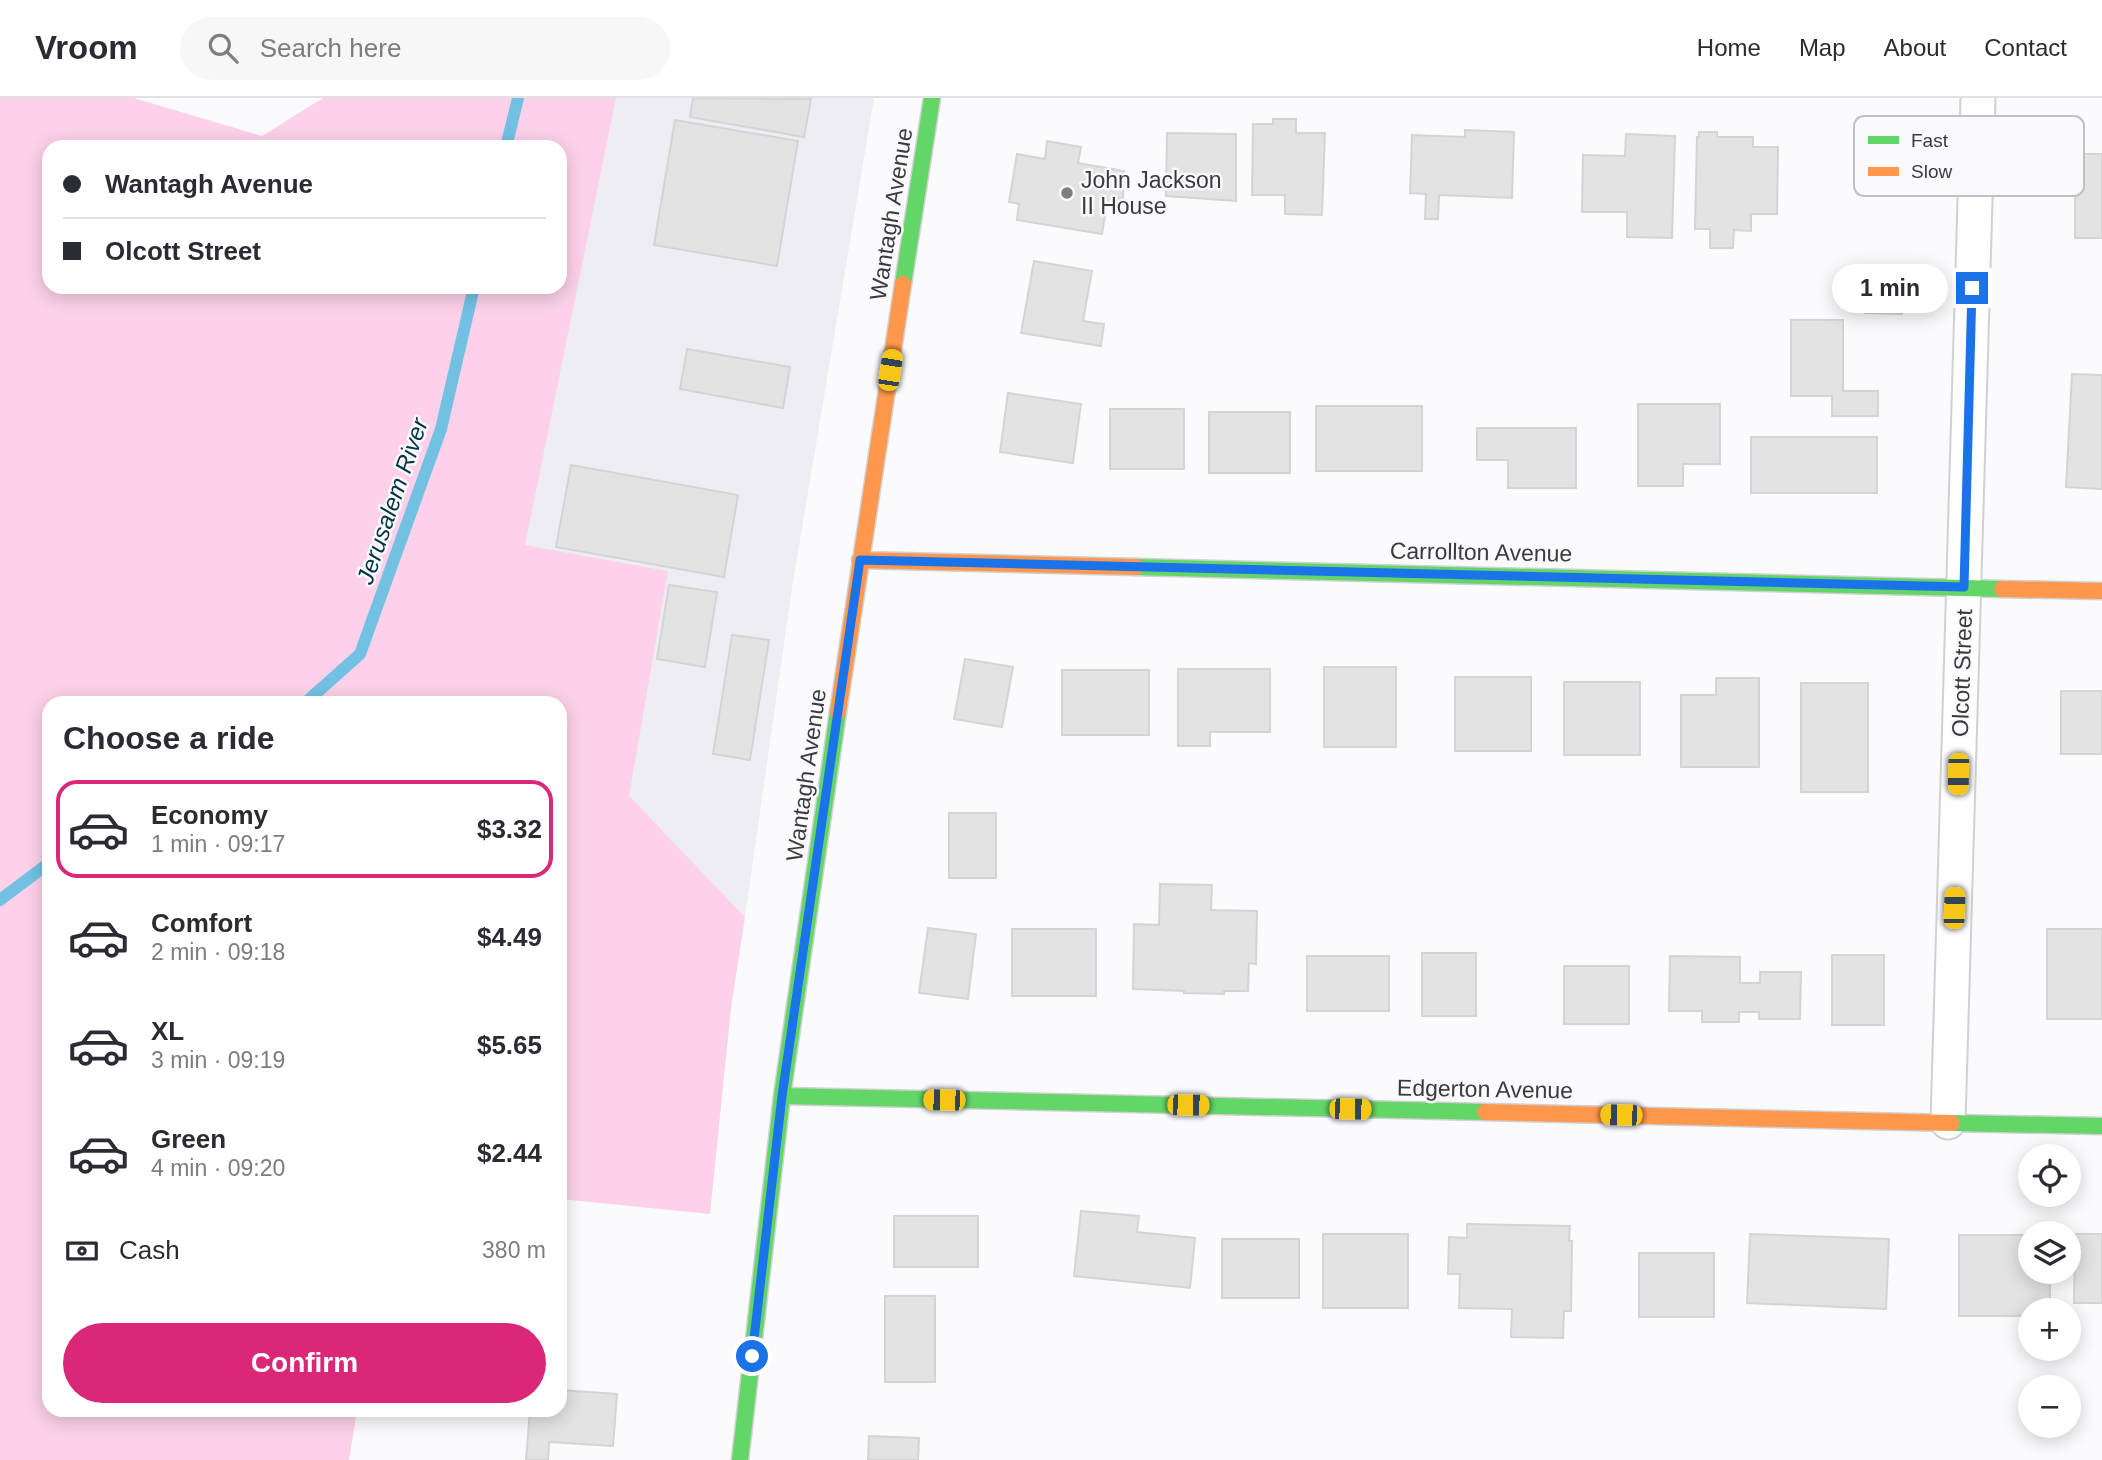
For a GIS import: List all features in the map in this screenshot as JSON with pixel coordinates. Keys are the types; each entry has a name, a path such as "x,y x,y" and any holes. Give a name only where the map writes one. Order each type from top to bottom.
{"street":[{"name":"Wantagh Avenue","path":"740,1460 782,1096 860,560 933,98"},
{"name":"Olcott Street","path":"1977,116 1978,98"},
{"name":"Olcott Street","path":"1948,1122 1975,196"},
{"name":"Carrollton Avenue","path":"860,560 2102,591"},
{"name":"Edgerton Avenue","path":"782,1096 2102,1126"}],"shaded area":[{"path":"0,98 134,98 262,136 323,98 616,98 525,545 668,571 629,796 745,917 731,1008 710,1214 567,1200 567,696 42,696 42,1417 356,1417 349,1460 0,1460"},
{"path":"616,98 874,98 792,588 745,917 628,796 667,571 524,545"}],"building":[{"path":"693,98 811,99 804,137 690,117"},
{"path":"1273,119 1296,119 1296,133 1325,133 1322,215 1285,214 1285,195 1252,195 1253,124 1273,124"},
{"path":"675,120 798,141 777,266 654,245"},
{"path":"1465,130 1514,132 1512,198 1439,195 1438,219 1425,219 1426,194 1410,193 1412,135 1465,137"},
{"path":"1699,132 1717,132 1717,137 1753,137 1753,147 1778,147 1777,214 1751,214 1751,231 1734,230 1733,248 1710,248 1710,229 1695,229"},
{"path":"1167,133 1236,134 1236,201 1166,196"},
{"path":"1626,134 1675,136 1672,238 1627,237 1627,212 1582,212 1583,155 1625,156"},
{"name":"John Jackson II House","path":"1047,141 1081,147 1078,163 1124,171 1123,199 1119,198 1118,205 1107,203 1102,234 1017,220 1019,204 1009,202 1017,154 1045,159"},
{"path":"2084,154 2102,154 2102,238 2075,238 2075,196 2084,196"},
{"path":"1034,261 1092,271 1083,321 1104,324 1101,346 1021,333"},
{"path":"1866,270 1903,271 1902,314 1865,313"},
{"path":"1791,320 1843,320 1843,391 1878,391 1878,416 1832,416 1832,396 1791,396"},
{"path":"687,349 790,367 783,408 680,389"},
{"path":"2072,374 2102,375 2102,489 2066,487"},
{"path":"1008,393 1081,404 1073,463 1000,452"},
{"path":"1638,404 1720,404 1720,464 1683,464 1683,486 1638,486"},
{"path":"1316,406 1422,406 1422,471 1316,471"},
{"path":"1110,409 1184,409 1184,469 1110,469"},
{"path":"1209,412 1290,412 1290,473 1209,473"},
{"path":"1477,428 1576,428 1576,488 1508,488 1508,460 1477,460"},
{"path":"1751,437 1877,437 1877,493 1751,493"},
{"path":"571,465 738,495 724,577 556,547"},
{"path":"669,585 717,592 705,667 657,659"},
{"path":"732,635 769,640 750,760 713,754"},
{"path":"965,659 1013,667 1002,727 954,719"},
{"path":"1324,667 1396,667 1396,747 1324,747"},
{"path":"1178,669 1270,669 1270,732 1210,732 1210,746 1178,746"},
{"path":"1062,670 1149,670 1149,735 1062,735"},
{"path":"1455,677 1531,677 1531,751 1455,751"},
{"path":"1716,678 1759,678 1759,767 1681,767 1681,695 1716,695"},
{"path":"1564,682 1640,682 1640,755 1564,755"},
{"path":"1801,683 1868,683 1868,792 1801,792"},
{"path":"2061,691 2102,691 2102,754 2061,754"},
{"path":"949,813 996,813 996,878 949,878"},
{"path":"1160,884 1212,885 1211,910 1257,911 1256,964 1249,963 1248,991 1224,991 1224,994 1133,989 1134,924 1159,925"},
{"path":"928,928 976,934 968,999 919,993"},
{"path":"1012,929 1096,929 1096,996 1012,996"},
{"path":"2047,929 2102,929 2102,1019 2047,1019"},
{"path":"1422,953 1476,953 1476,1016 1422,1016"},
{"path":"1832,955 1884,955 1884,1025 1832,1025"},
{"path":"1307,956 1389,956 1389,1011 1307,1011"},
{"path":"1670,956 1740,957 1740,983 1760,983 1760,972 1801,972 1800,1019 1759,1019 1759,1012 1739,1012 1739,1022 1702,1022 1702,1011 1669,1011"},
{"path":"1564,966 1629,966 1629,1024 1564,1024"},
{"path":"1081,1211 1139,1216 1137,1232 1195,1238 1190,1288 1074,1276"},
{"path":"894,1216 978,1216 978,1267 894,1267"},
{"path":"1467,1224 1570,1226 1571,1311 1564,1311 1563,1338 1511,1337 1512,1309 1459,1308 1460,1274 1448,1274 1449,1237 1467,1238"},
{"path":"1323,1234 1408,1234 1408,1308 1323,1308"},
{"path":"1750,1234 1889,1239 1886,1309 1747,1303"},
{"path":"2081,1234 2102,1234 2102,1303 2081,1303 2081,1298 2074,1298 2074,1284 2081,1284"},
{"path":"1959,1235 2018,1235 2018,1284 2050,1284 2050,1298 2018,1298 2018,1316 1959,1316"},
{"path":"1222,1239 1299,1239 1299,1298 1222,1298"},
{"path":"1639,1253 1714,1253 1714,1317 1639,1317"},
{"path":"885,1296 935,1296 935,1382 885,1382"},
{"path":"567,1390 617,1394 613,1446 549,1442 548,1460 526,1460 529,1417 567,1417"},
{"path":"869,1436 919,1438 918,1460 868,1460"}],"waterway":[{"name":"Jerusalem River","path":"508,140 518,98"},
{"name":"Jerusalem River","path":"313,696 360,654 441,429 472,294"},
{"name":"Jerusalem River","path":"0,900 42,868"}],"traffic: fast":[{"path":"903,284 932,98"},
{"path":"1136,567 2002,589"},
{"path":"740,1460 782,1096 838,712"},
{"path":"782,1096 1485,1112"},
{"path":"1952,1123 2102,1126"}],"traffic: slow":[{"path":"838,712 903,284"},
{"path":"860,560 1136,567"},
{"path":"2002,589 2102,591"},
{"path":"1485,1112 1952,1123"}],"place":[{"name":"John Jackson II House","path":"1067,193"}],"route":[{"path":"752,1356 782,1096 860,560 1964,587 1972,288"}]}
